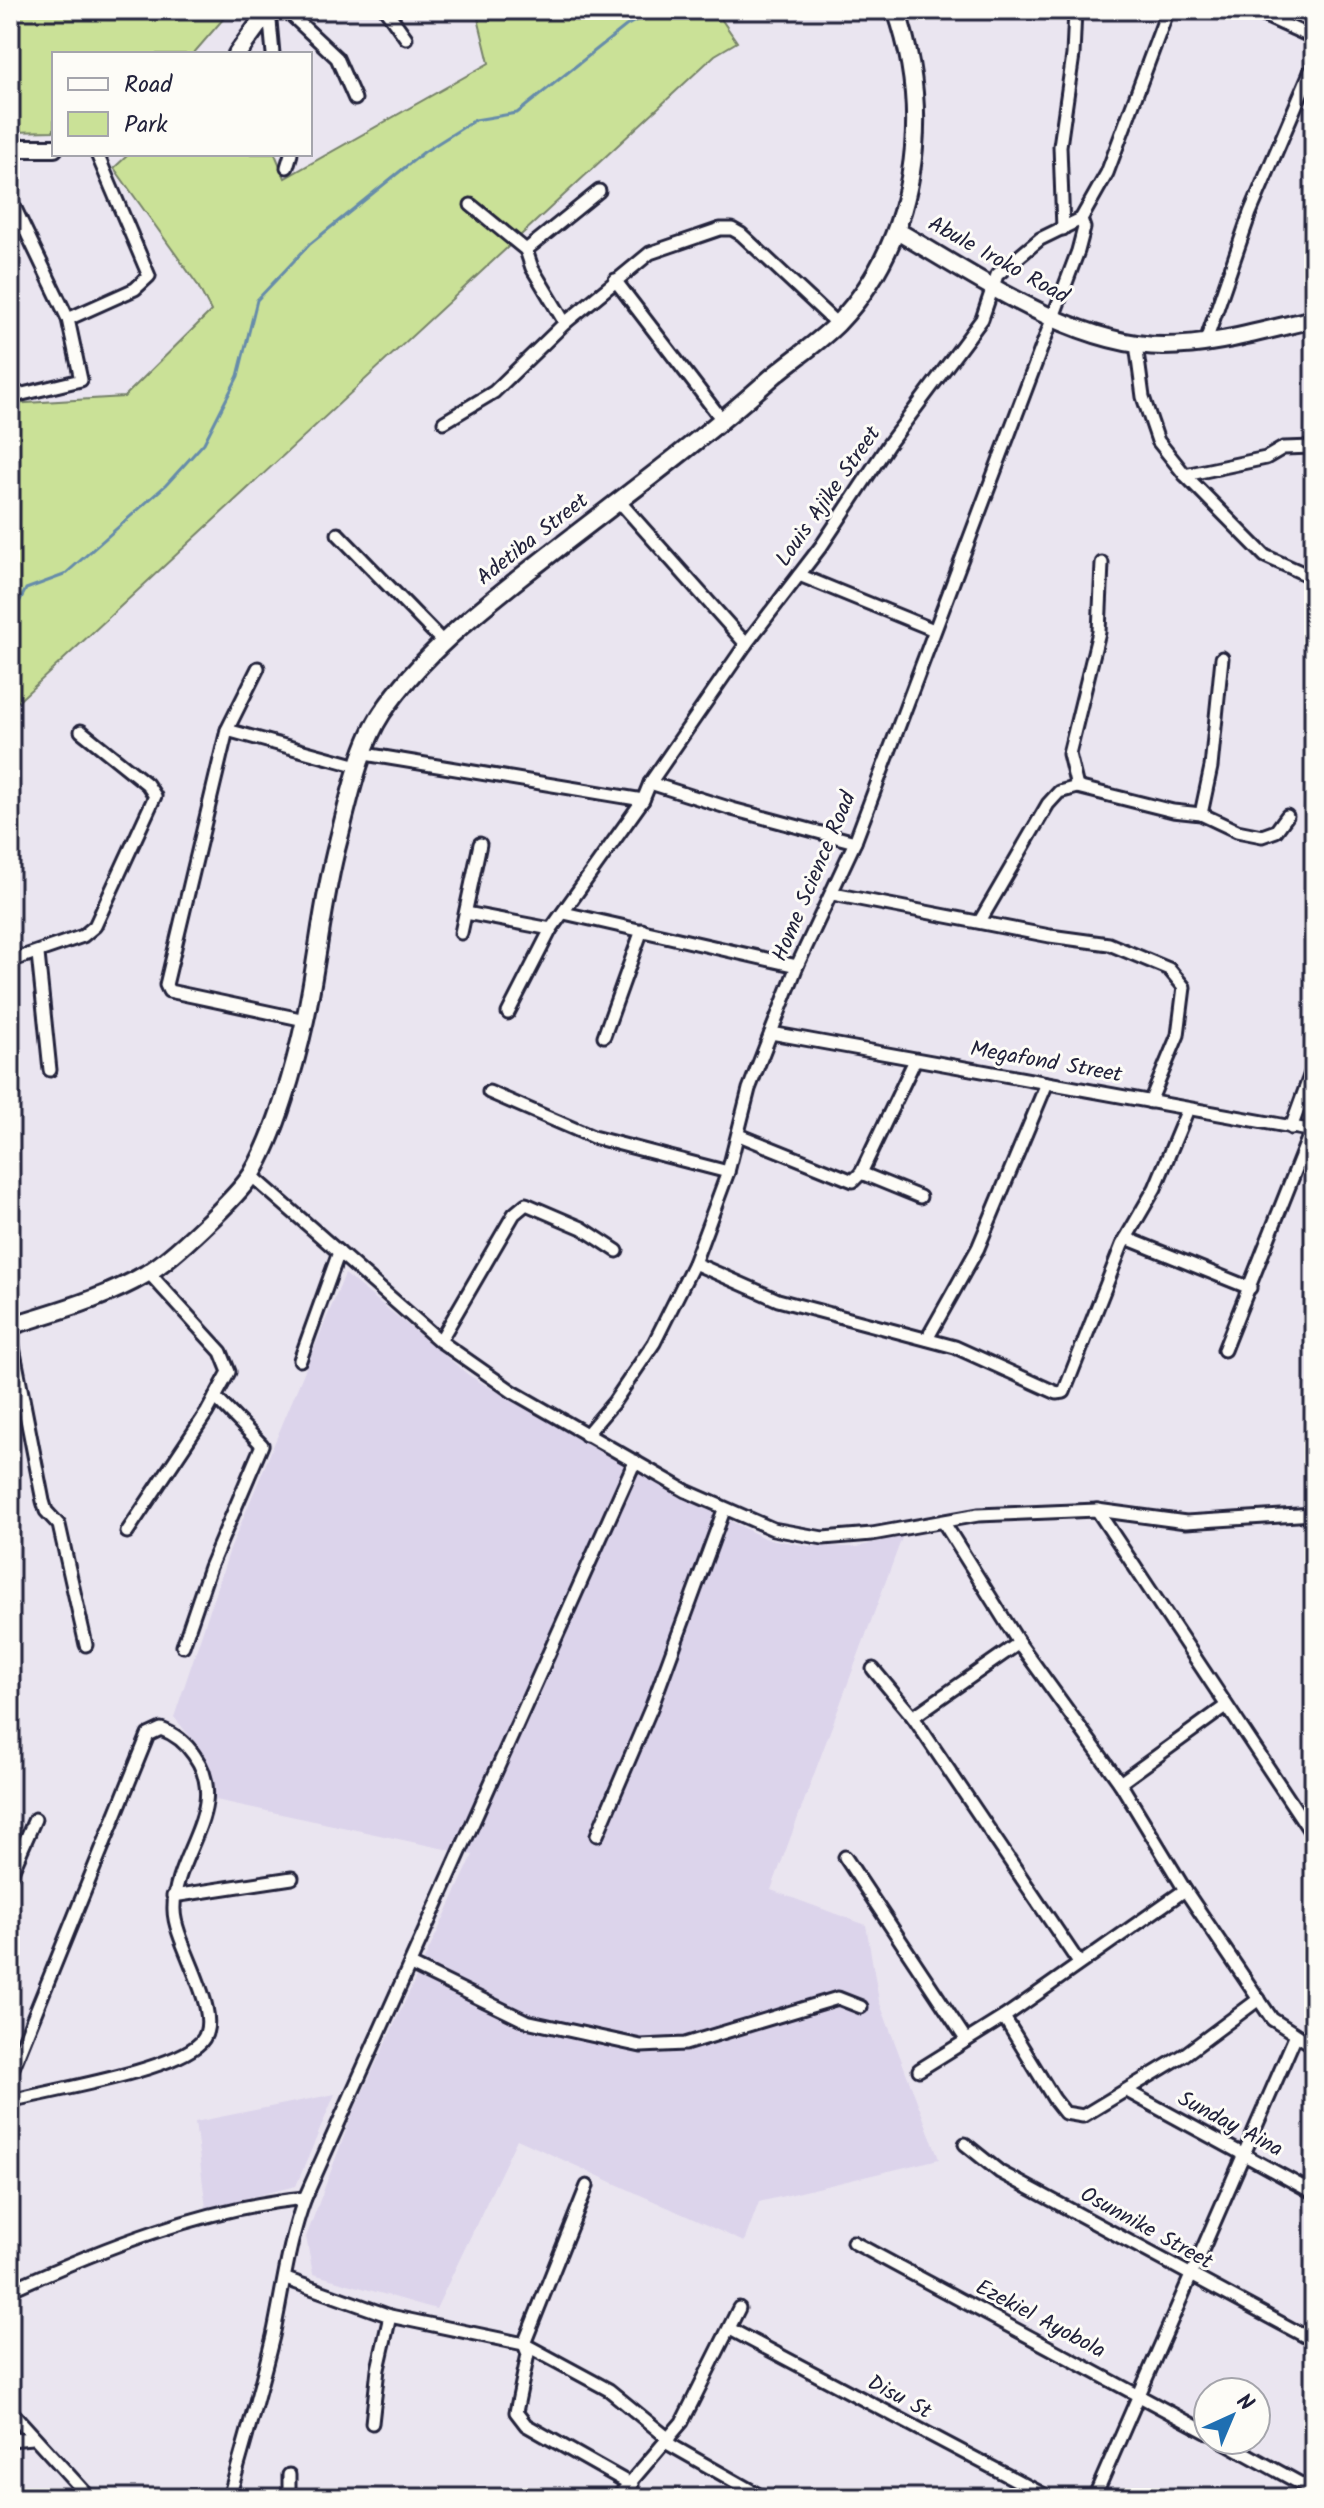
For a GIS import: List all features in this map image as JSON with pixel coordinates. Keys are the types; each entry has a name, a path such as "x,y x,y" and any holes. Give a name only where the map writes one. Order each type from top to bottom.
{"street":[{"path":"238,52 269,10"},
{"path":"269,10 273,52"},
{"path":"286,10 337,58 355,99"},
{"path":"386,10 406,38"},
{"name":"Adetiba Street","path":"251,1175 279,1110 305,1020 328,881 370,734 383,712 443,642 471,616 723,421 837,324 872,277 897,231 914,163 916,108 905,34 896,10"},
{"path":"1063,229 1060,146 1073,55 1075,10"},
{"path":"1081,219 1107,173 1168,10"},
{"path":"1252,10 1314,38"},
{"path":"1205,344 1250,213 1314,63"},
{"path":"10,148 52,148"},
{"path":"68,319 135,289 149,276 98,156"},
{"path":"287,167 290,156"},
{"path":"526,250 599,191"},
{"path":"10,198 68,319 81,380 10,397"},
{"path":"471,205 526,250 532,268 565,323"},
{"name":"Louis Ajike Street","path":"508,1013 551,929 643,800 650,783 888,445 982,319 997,275 1040,239 1081,219"},
{"name":"Home Science Road","path":"586,1435 614,1402 654,1343 694,1263 728,1172 749,1089 797,966 855,842 1078,251 1084,228 1081,219"},
{"path":"444,422 494,392 565,323 650,253 720,229 732,229 837,324"},
{"name":"Abule Iroko Road","path":"897,231 1051,319 1136,344 1205,344 1314,319"},
{"path":"615,280 723,421"},
{"path":"1136,344 1149,417 1158,441 1185,475 1265,556 1314,578"},
{"path":"1185,475 1266,458 1283,448 1314,447"},
{"path":"619,501 746,644"},
{"path":"338,534 443,642"},
{"path":"1077,787 1069,754 1099,632 1102,563"},
{"path":"799,575 934,630"},
{"path":"1201,814 1211,767 1222,658"},
{"path":"258,668 227,730 166,985 169,991 305,1020"},
{"path":"227,730 362,760 643,800"},
{"path":"10,961 38,954 83,936 95,926 155,796 147,784 81,731"},
{"path":"650,783 855,842"},
{"path":"980,921 1048,804 1059,792 1077,787 1173,811 1201,814 1237,831 1262,836 1276,831 1287,816"},
{"path":"461,933 480,844"},
{"path":"833,894 1109,944 1169,969 1184,987 1178,1035 1150,1102"},
{"path":"466,913 551,929"},
{"path":"564,913 797,966"},
{"path":"604,1036 642,930"},
{"path":"38,954 50,1070"},
{"name":"Megafond Street","path":"771,1033 1313,1131"},
{"path":"739,1135 853,1181 861,1173 915,1060"},
{"path":"1291,1128 1314,1065"},
{"path":"927,1339 978,1248 1047,1083"},
{"path":"489,1092 593,1137 728,1172"},
{"path":"694,1263 778,1300 955,1347 1057,1393 1064,1392 1126,1238 1155,1188 1188,1109"},
{"path":"1224,1350 1282,1198 1313,1131"},
{"path":"861,1173 920,1197"},
{"path":"10,1326 94,1300 149,1273 190,1239 251,1175 440,1341 513,1392 724,1510 773,1529 823,1538 944,1523 978,1515 1097,1510 1186,1522 1314,1514"},
{"path":"440,1341 514,1214 526,1204 582,1228 617,1251"},
{"path":"1126,1238 1250,1288"},
{"path":"300,1360 339,1252"},
{"path":"127,1532 229,1372 227,1363 149,1273"},
{"path":"10,1332 43,1501 46,1511 59,1525 86,1645"},
{"path":"183,1646 210,1567 262,1445 215,1397"},
{"path":"229,2498 286,2279 289,2241 305,2198 635,1461"},
{"path":"597,1835 652,1706 724,1510"},
{"path":"1097,1510 1314,1837"},
{"path":"944,1523 1019,1643 1120,1783 1185,1890 1272,2019 1295,2037 1314,2046"},
{"path":"913,1717 1019,1643"},
{"path":"873,1669 913,1717 1079,1963"},
{"path":"1120,1783 1226,1706"},
{"path":"10,2075 148,1735 161,1729 172,1733 189,1748 200,1764 210,1792 173,1896 174,1916 209,2011 208,2029 200,2042 158,2065 10,2101"},
{"path":"10,1876 35,1819"},
{"path":"845,1857 965,2038"},
{"path":"173,1896 292,1878"},
{"path":"919,2070 965,2038 1004,2017 1185,1890"},
{"path":"411,1965 526,2021 641,2046 685,2044 838,1998 861,2007"},
{"path":"1004,2017 1065,2113 1083,2116 1184,2055 1259,1999"},
{"path":"1094,2498 1295,2037"},
{"name":"Sunday Aina","path":"1127,2091 1314,2193"},
{"name":"Osunnike Street","path":"965,2144 1000,2172 1314,2341"},
{"path":"587,2186 524,2344 528,2354 516,2412 519,2419 632,2485"},
{"path":"10,2290 102,2251 218,2214 268,2202 305,2198"},
{"name":"Ezekiel Ayobola","path":"853,2242 1192,2424"},
{"path":"286,2279 390,2316 524,2344 609,2390 668,2441 764,2498"},
{"path":"617,2498 632,2485 668,2441 689,2410 739,2308"},
{"path":"372,2423 378,2369 390,2316"},
{"name":"Disu St","path":"730,2329 1050,2498"},
{"path":"10,2410 32,2438 90,2498"},
{"path":"10,2440 32,2438"},
{"path":"1250,2456 1314,2491"},
{"path":"289,2475 289,2498"}],"shaded area":[{"path":"345,1274 470,1376 650,1480 764,1538 809,1546 857,1547 903,1535 771,1890 866,1925 879,2001 939,2159 759,2202 744,2242 517,2139 436,2309 313,2274 306,2237 352,2115 473,1855 211,1799 213,1778 196,1744 174,1717 229,1552"},
{"path":"335,2094 296,2186 206,2208 195,2122"}],"green space":[{"path":"10,10 231,10 195,52 52,52 52,131 10,132"},
{"path":"476,10 715,10 737,42 715,55 10,709 10,404 124,397 211,311 197,284 114,168 127,156 276,156 285,178 489,63"}],"waterway":[{"path":"10,619 26,589 64,575 166,485 204,443 238,376 257,300 310,244 424,152 475,120 517,113 626,26 655,10"}]}
